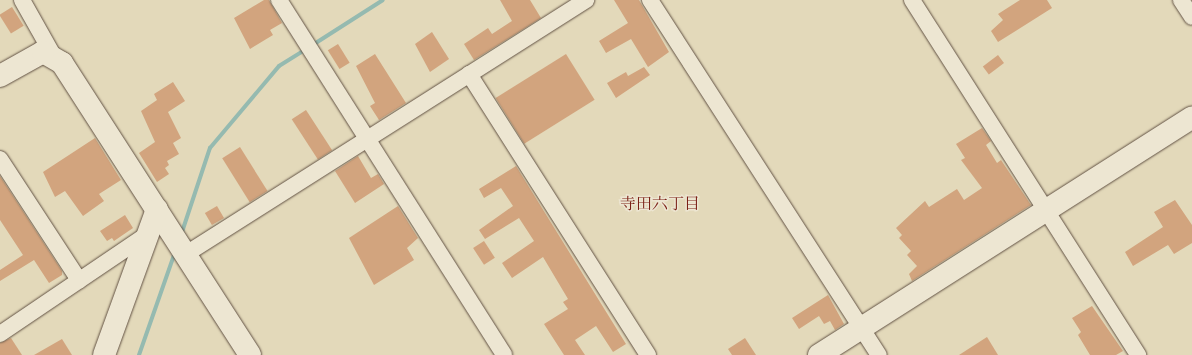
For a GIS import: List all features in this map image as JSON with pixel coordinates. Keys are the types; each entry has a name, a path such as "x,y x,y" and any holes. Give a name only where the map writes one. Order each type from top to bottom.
{"street":[{"path":"22,0 53,55 74,77 250,355"},
{"path":"278,0 504,355"},
{"path":"185,252 586,0"},
{"path":"650,0 878,355"},
{"path":"912,0 1138,355"},
{"path":"1181,0 1192,17"},
{"path":"0,76 30,57 44,52 53,55"},
{"path":"469,74 648,355"},
{"path":"819,355 1192,118"},
{"path":"0,159 78,280"},
{"path":"104,355 146,235 161,215"},
{"path":"0,334 146,235"}],"building":[{"path":"264,0 269,0 282,23 270,30 273,35 250,49 234,18"},
{"path":"500,0 530,0 541,18 474,60 464,44 488,28 492,34 512,21"},
{"path":"614,0 639,0 669,52 648,67 631,39 606,53 599,41 628,23"},
{"path":"1020,0 1047,0 1052,8 998,42 991,31 1003,20 998,14"},
{"path":"12,7 24,26 11,34 0,14"},
{"path":"432,32 449,59 430,72 415,44"},
{"path":"338,44 350,63 339,69 328,50"},
{"path":"375,54 406,103 379,120 370,106 375,103 356,66"},
{"path":"566,54 595,100 524,144 496,98"},
{"path":"998,55 1004,63 989,74 983,66"},
{"path":"644,67 650,75 616,98 607,83 626,72 628,76"},
{"path":"173,82 185,101 168,112 181,138 173,143 179,154 167,161 169,165 165,168 169,174 157,182 139,153 155,142 141,111 157,100 154,94"},
{"path":"306,110 332,150 318,160 292,119"},
{"path":"982,128 991,141 986,145 997,163 1001,160 1031,205 912,281 909,274 917,266 907,255 911,251 899,238 902,235 896,228 925,201 929,207 957,189 964,200 982,188 961,160 965,158 956,144"},
{"path":"95,138 121,180 99,194 104,201 83,216 65,191 55,197 43,172"},
{"path":"240,147 268,191 250,202 222,158"},
{"path":"358,156 371,178 378,174 384,184 355,203 335,171"},
{"path":"516,166 626,344 613,352 596,326 575,340 585,355 564,355 544,324 568,309 563,302 568,299 543,257 512,278 502,263 534,241 519,218 485,239 479,230 513,206 501,188 484,198 479,189"},
{"path":"0,176 62,271 62,275 49,283 34,260 0,281 0,270 23,255 0,220"},
{"path":"1175,200 1192,225 1192,243 1174,254 1168,245 1133,266 1125,252 1163,227 1154,212"},
{"path":"217,206 224,218 212,225 205,213"},
{"path":"398,206 418,238 407,248 414,260 374,285 349,238"},
{"path":"125,215 133,228 114,241 112,238 107,241 100,231"},
{"path":"484,241 495,258 484,265 473,248"},
{"path":"828,295 844,324 835,330 830,321 824,324 819,316 799,329 792,318"},
{"path":"1092,306 1123,351 1116,355 1090,355 1078,335 1081,332 1072,318"},
{"path":"987,337 998,355 959,355"},
{"path":"11,338 22,355 0,355 0,343"},
{"path":"745,338 756,355 732,355 728,349"},
{"path":"62,339 72,355 34,355"}],"waterway":[{"path":"311,46 383,0"},
{"path":"181,235 210,148 279,66 305,50"},
{"path":"139,355 175,252"}],"district":[{"name":"寺田六丁目","path":"660,204"}]}
